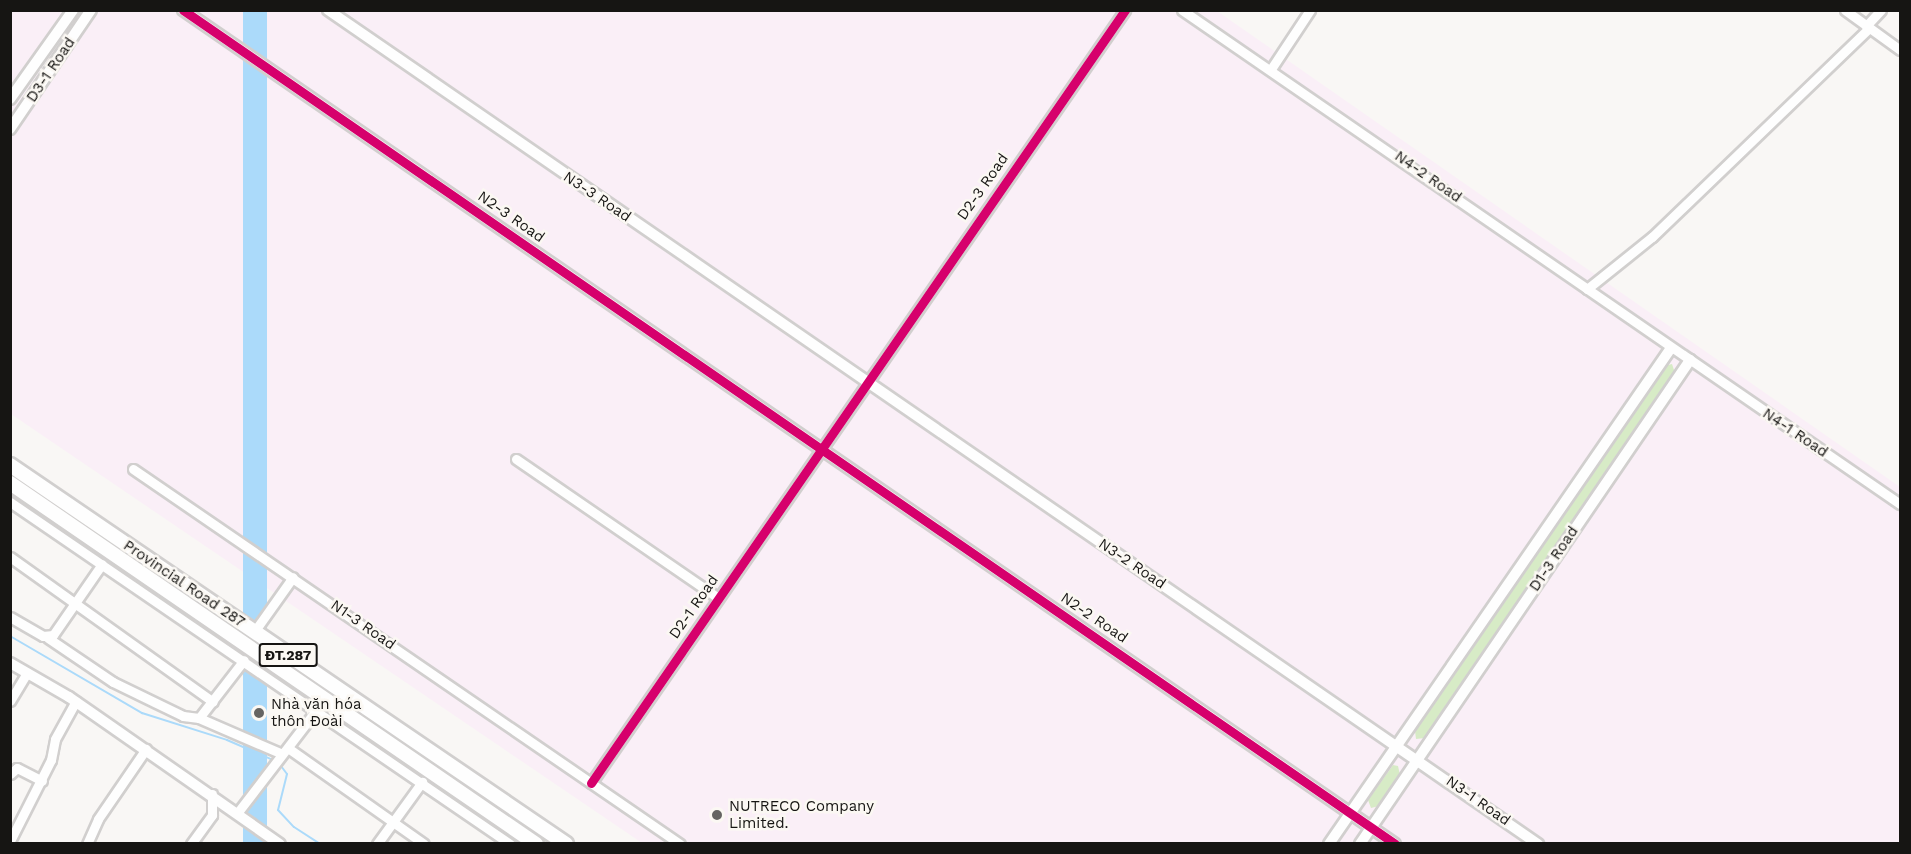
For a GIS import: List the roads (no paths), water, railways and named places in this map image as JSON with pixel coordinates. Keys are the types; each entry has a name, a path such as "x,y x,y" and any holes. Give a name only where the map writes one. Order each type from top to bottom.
{"main road":[{"name":"Provincial Road 287","path":"10,465 566,843"},
{"name":"Provincial Road 287","path":"10,483 321,704 536,843"}],"street":[{"name":"D3-1 Road","path":"10,99 73,10"},
{"name":"D3-1 Road","path":"10,129 91,10"},
{"name":"N2-3 Road","path":"183,10 821,448"},
{"name":"N3-3 Road","path":"328,10 867,382"},
{"name":"D2-3 Road","path":"821,448 1125,10"},
{"name":"N4-2 Road","path":"1182,10 1271,69 1671,348"},
{"path":"1271,69 1310,10"},
{"path":"1845,10 1900,50"},
{"path":"1587,290 1652,237 1867,27 1881,10"},
{"name":"N4-1 Road","path":"1671,348 1900,504"},
{"name":"D1-3 Road","path":"1329,843 1671,348"},
{"name":"D1-3 Road","path":"1360,843 1690,360"},
{"name":"N3-2 Road","path":"867,382 1418,758"},
{"name":"D2-1 Road","path":"591,783 821,448"},
{"name":"N2-2 Road","path":"821,448 1395,843"},
{"path":"516,459 718,598"},
{"name":"N1-3 Road","path":"133,468 680,843"},
{"path":"10,502 244,660 321,704 422,783 510,843"},
{"path":"10,557 76,601 213,702"},
{"path":"48,638 102,564"},
{"path":"254,632 293,577"},
{"path":"10,617 48,638 112,682 183,716 199,718 285,751 424,843"},
{"path":"199,718 244,660"},
{"path":"10,663 76,701 280,843"},
{"path":"10,701 27,672"},
{"path":"10,841 42,781 51,760 55,739 76,701"},
{"path":"238,812 321,704"},
{"path":"87,843 98,819 146,749"},
{"name":"N3-1 Road","path":"1418,758 1538,843"},
{"path":"10,774 17,768 42,781"},
{"path":"377,843 422,783"},
{"path":"191,843 212,815 212,794"}],"water":[{"path":"243,11 267,11 267,844 243,844"}],"waterway":[{"path":"10,636 142,713 227,740 271,759"},
{"path":"281,766 287,774 278,810 294,827 320,844"}],"place":[{"name":"Nhà văn hóa thôn Đoài","path":"259,713"},
{"name":"NUTRECO Company Limited.","path":"717,815"}]}
